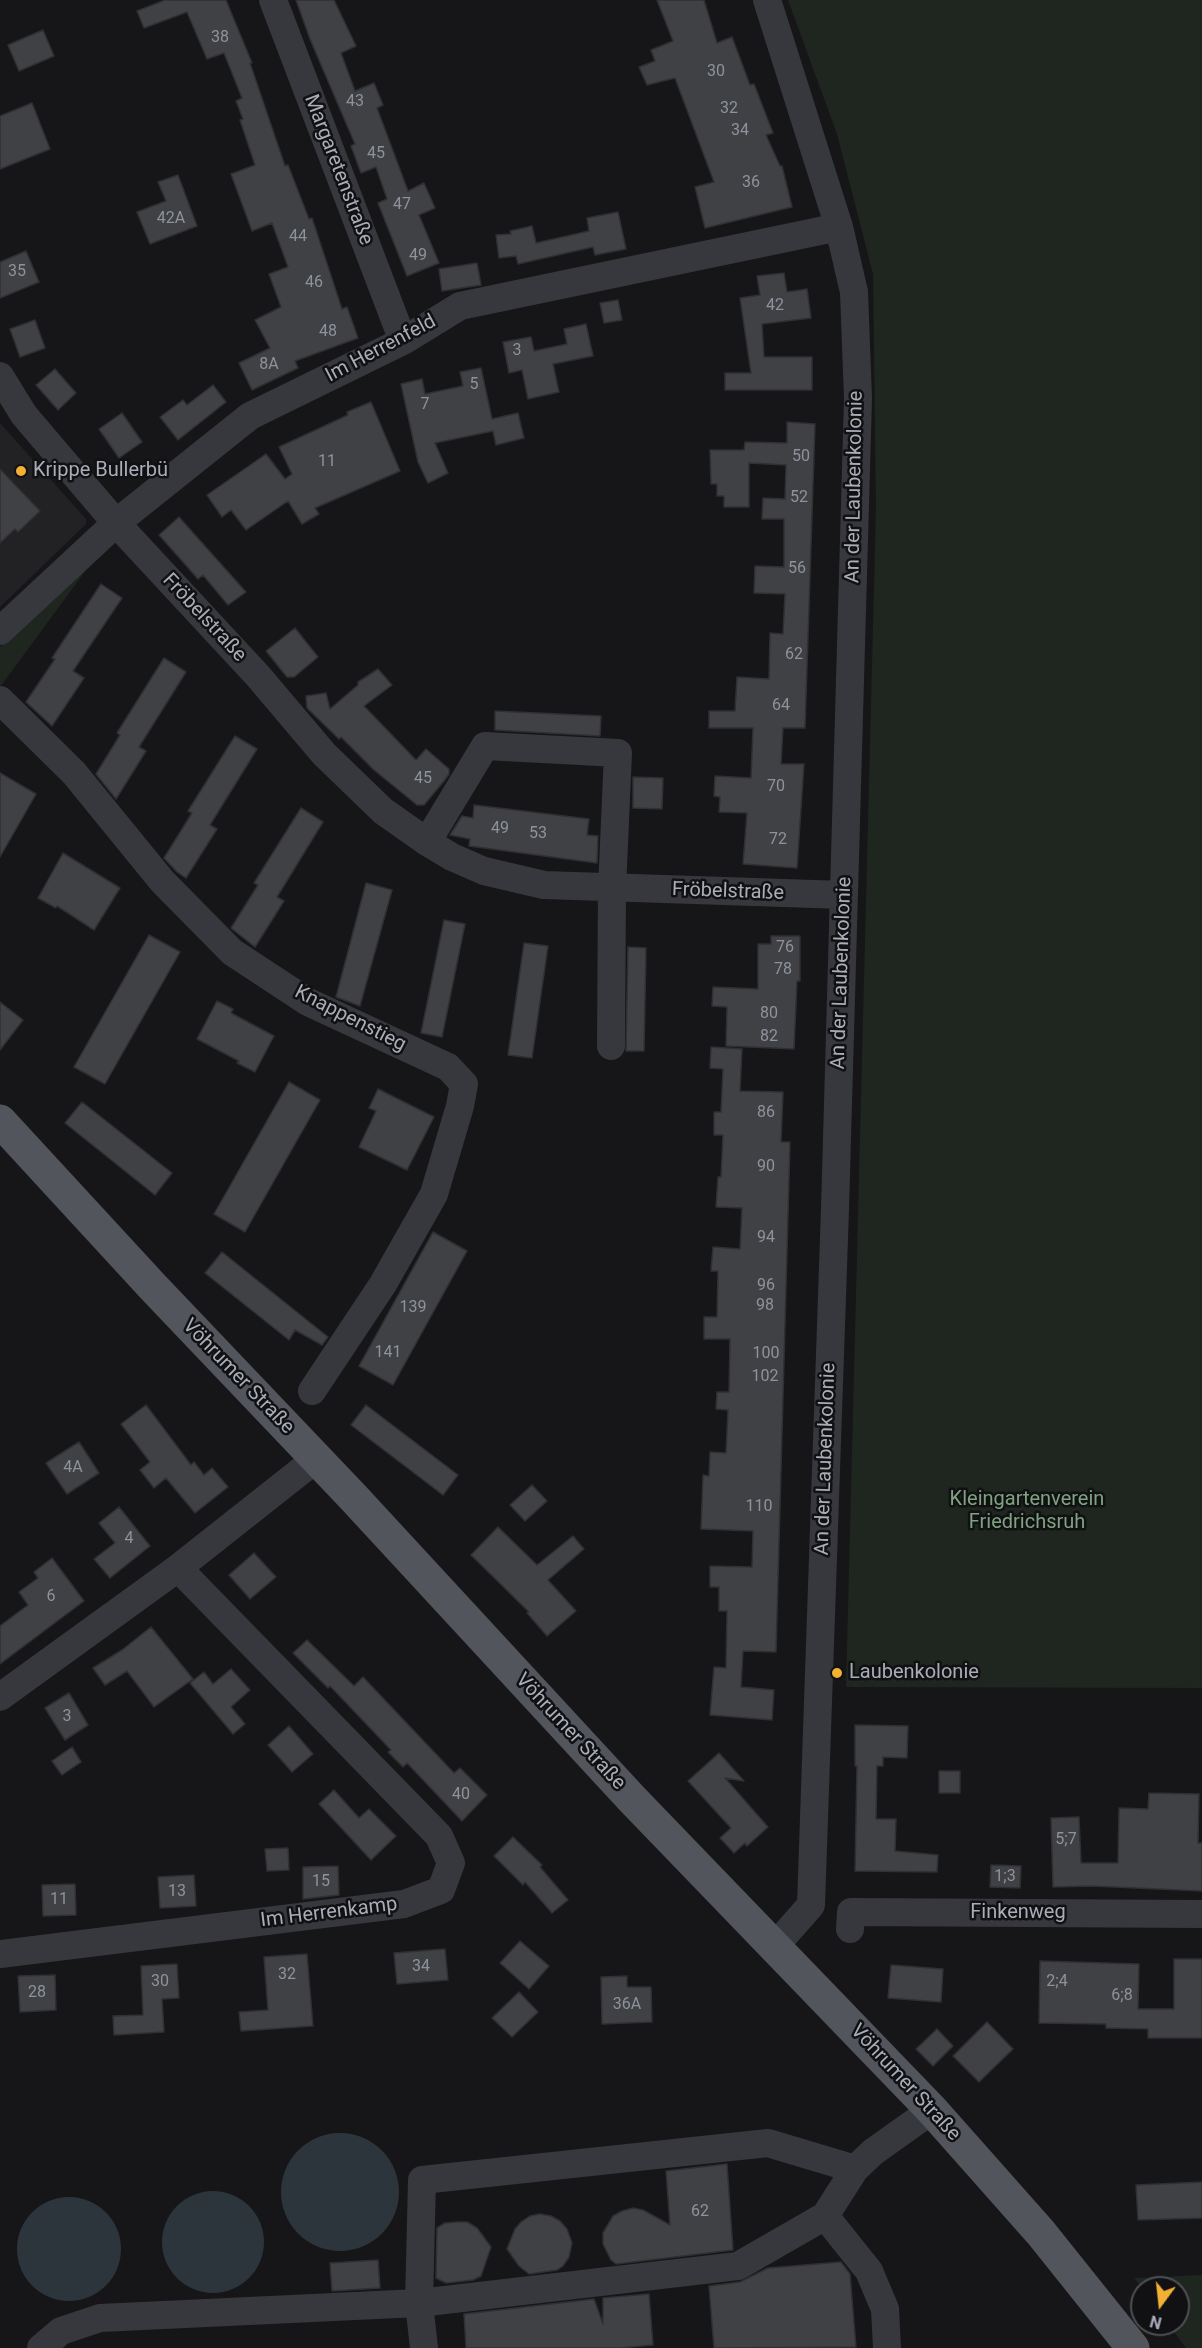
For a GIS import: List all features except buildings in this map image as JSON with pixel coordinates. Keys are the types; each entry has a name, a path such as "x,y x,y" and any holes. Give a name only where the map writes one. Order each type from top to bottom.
{"main road":[{"name":"Vöhrumer Straße","path":"0,1121 153,1287 361,1505 632,1799 932,2110 1041,2234 1133,2348"}],"street":[{"name":"Margaretenstraße","path":"273,0 403,341"},
{"name":"An der Laubenkolonie","path":"767,0 839,227 854,292 858,398 811,1905 775,1946"},
{"name":"Im Herrenfeld","path":"0,631 116,523 250,416 403,341 460,306 839,227"},
{"name":"Fröbelstraße","path":"0,376 24,414 116,523 258,676 346,776 383,811 427,842 452,857 484,871 544,885 844,895"},
{"name":"Knappenstieg","path":"0,700 74,773 162,881 232,952 308,1002 448,1067 464,1084 460,1106 434,1194 383,1284 312,1391"},
{"path":"427,842 485,746 618,753 612,889 611,1046"},
{"path":"0,1697 178,1568 316,1459"},
{"name":"Im Herrenkamp","path":"0,1954 404,1904 441,1890 451,1863 439,1836 178,1568"},
{"name":"Finkenweg","path":"849,1929 851,1911 1202,1914"},
{"path":"41,2348 61,2331 100,2318 419,2302 738,2266 825,2216 855,2169 873,2152 932,2110"},
{"path":"424,2348 419,2302 422,2180 768,2143 855,2169"},
{"path":"825,2216 869,2271 885,2309 887,2348"}],"shaded area":[{"name":"Krippe Bullerbü","path":"0,423 86,519 86,524 0,607"},
{"path":"340,2133 363,2137 382,2150 395,2169 399,2192 395,2215 382,2234 363,2247 340,2251 317,2247 298,2234 285,2215 281,2192 285,2169 298,2150 317,2137"},
{"path":"213,2191 233,2195 249,2206 260,2222 264,2242 260,2262 249,2278 233,2289 213,2293 193,2289 177,2278 166,2262 162,2242 166,2222 177,2206 193,2195"},
{"path":"69,2197 89,2201 106,2212 117,2229 121,2249 117,2269 106,2286 89,2297 69,2301 49,2297 32,2286 21,2269 17,2249 21,2229 32,2212 49,2201"}],"green space":[{"name":"Kleingartenverein Friedrichsruh","path":"788,0 1202,0 1202,1688 846,1687 876,507 873,274 837,134"},
{"path":"92,562 3,683 0,686 0,647"},
{"path":"1202,2275 1202,2348 1186,2348 1177,2336 1190,2336 1190,2276 1179,2276"}],"place":[{"name":"Krippe Bullerbü","path":"21,471"},
{"name":"Laubenkolonie","path":"837,1673"}]}
